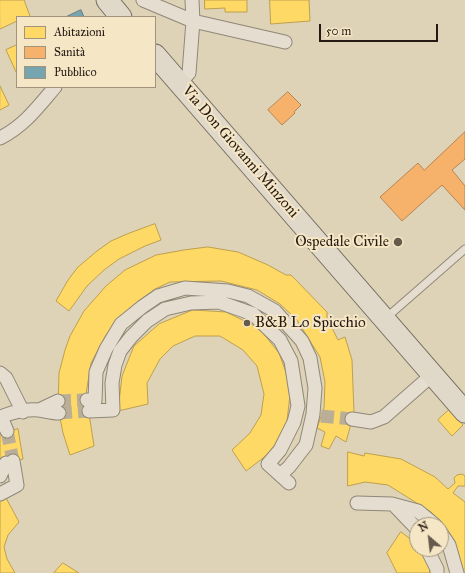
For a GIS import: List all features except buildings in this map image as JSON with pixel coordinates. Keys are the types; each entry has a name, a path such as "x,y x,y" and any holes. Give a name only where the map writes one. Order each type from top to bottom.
{"main road":[{"name":"Via Don Giovanni Minzoni","path":"156,56 465,412"}],"street":[{"path":"143,0 193,21 285,42"},
{"path":"180,83 189,73 193,21 192,0"},
{"path":"0,138 13,132 25,121 54,88"},
{"path":"185,288 228,291 248,296 275,311 302,341 310,358 315,388 317,415 306,445 289,467 284,479 268,464 280,450 294,422 297,412 298,406 291,361 280,340 253,314 219,302 191,303 165,309 147,320 120,351 115,365 112,383 113,410 88,406 95,401 96,372 106,349 121,324 142,306 158,296 185,288"},
{"path":"0,374 6,378 23,412"},
{"path":"352,419 371,422 384,417 432,375"},
{"path":"3,423 10,413 39,410 53,413 58,407"},
{"path":"297,412 317,415"},
{"path":"0,476 9,462 17,485 0,494"},
{"path":"357,503 392,504 418,511 425,517"},
{"path":"392,504 409,521"},
{"path":"449,545 457,573"},
{"path":"432,557 437,569 437,573"}],"lane":[{"path":"384,319 465,249"}],"tunnel":[{"path":"58,401 87,400"},
{"path":"59,413 89,411"},
{"path":"321,416 352,419"},
{"path":"7,431 13,461"}],"place":[{"name":"Ospedale Civile","path":"398,242"},
{"name":"B&B Lo Spicchio","path":"247,323"}]}
